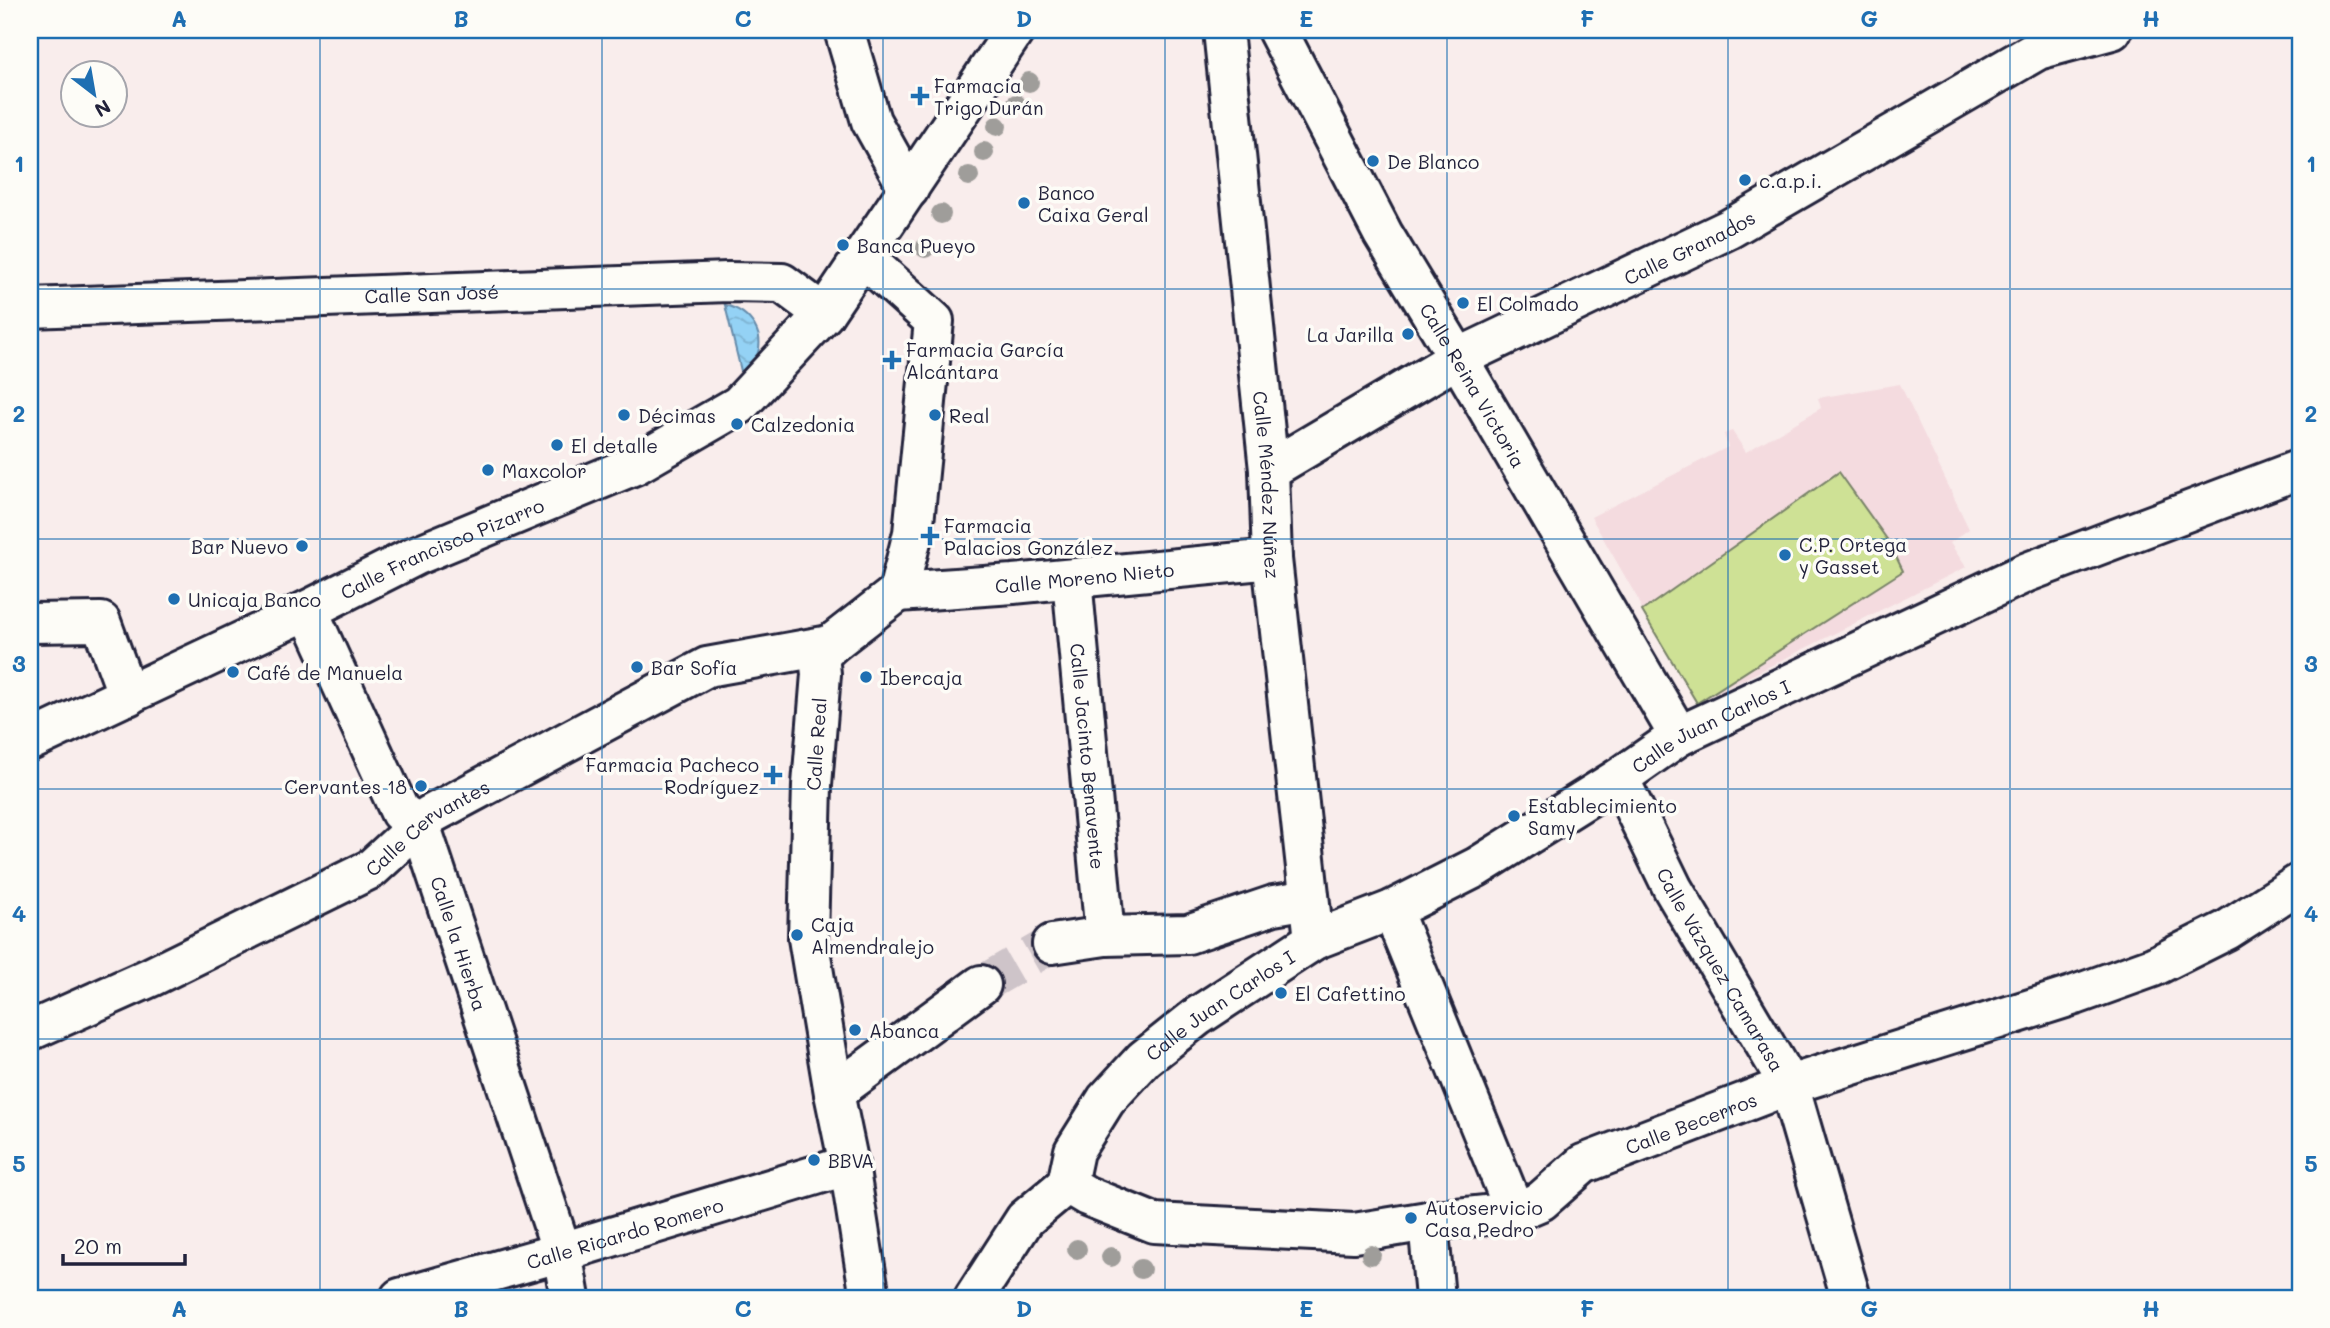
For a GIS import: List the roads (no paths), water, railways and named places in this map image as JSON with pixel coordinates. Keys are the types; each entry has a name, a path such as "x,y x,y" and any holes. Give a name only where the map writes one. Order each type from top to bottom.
{"street":[{"path":"844,30 871,121 909,190"},
{"name":"Calle Francisco Pizarro","path":"30,741 308,610 415,556 646,459 739,405 824,314 1015,30"},
{"name":"Calle Méndez Núñez","path":"1223,30 1269,471 1272,559 1314,940"},
{"name":"Calle Reina Victoria","path":"1277,30 1383,234 1679,736"},
{"name":"Calle Granados","path":"1269,471 1458,358 1729,229 2038,50 2112,30"},
{"path":"830,645 898,592 913,533 934,321 863,257"},
{"name":"Calle San José","path":"30,308 768,282 782,283 824,314"},
{"name":"Calle Juan Carlos I","path":"1067,1184 1074,1151 1093,1120 1106,1100 1144,1059 1198,1016 1314,940 1392,910 1477,867 1619,778 1679,736 2025,573 2300,469"},
{"name":"Calle Moreno Nieto","path":"898,592 1072,579 1272,559"},
{"name":"Calle Jacinto Benavente","path":"1072,579 1105,936"},
{"name":"Calle la Hierba","path":"308,610 400,812 420,824 562,1252 570,1298"},
{"path":"30,623 101,622 128,696"},
{"name":"Calle Cervantes","path":"30,1031 151,977 371,869 430,815 707,667 830,645"},
{"name":"Calle Real","path":"830,645 820,656 821,674 812,785 808,938 870,1298"},
{"name":"Calle Vázquez Camarasa","path":"1619,778 1673,889 1788,1086 1851,1298"},
{"name":"Calle Becerros","path":"1067,1184 1087,1196 1154,1223 1354,1233 1428,1221 1514,1212 1541,1201 1583,1164 1788,1086 2075,995 2152,967 2227,930 2300,883"},
{"path":"1052,944 1105,936 1188,934 1274,905 1309,899"},
{"path":"1392,910 1514,1212"},
{"path":"834,1093 981,985"},
{"name":"Calle Ricardo Romero","path":"400,1298 849,1165"},
{"path":"974,1298 1025,1219 1067,1184"},
{"path":"1428,1221 1435,1298"}],"water":[{"path":"725,305 749,319 758,334 758,352 753,363 742,375"}],"tunnel":[{"path":"981,985 1052,944"}],"place":[{"name":"Farmacia Trigo Durán","path":"920,96"},
{"name":"De Blanco","path":"1373,161"},
{"name":"c.a.p.i.","path":"1745,180"},
{"name":"Banco Caixa Geral","path":"1024,203"},
{"name":"Banca Pueyo","path":"843,245"},
{"name":"El Colmado","path":"1463,303"},
{"name":"La Jarilla","path":"1408,334"},
{"name":"Farmacia García Alcántara","path":"892,360"},
{"name":"Décimas","path":"624,415"},
{"name":"Real","path":"935,415"},
{"name":"Calzedonia","path":"737,424"},
{"name":"El detalle","path":"557,445"},
{"name":"Maxcolor","path":"488,470"},
{"name":"Farmacia Palacios González","path":"930,536"},
{"name":"Bar Nuevo","path":"302,546"},
{"name":"C.P. Ortega y Gasset","path":"1785,555"},
{"name":"Unicaja Banco","path":"174,599"},
{"name":"Bar Sofía","path":"637,667"},
{"name":"Café de Manuela","path":"233,672"},
{"name":"Ibercaja","path":"866,677"},
{"name":"Farmacia Pacheco Rodríguez","path":"773,775"},
{"name":"Cervantes 18","path":"421,786"},
{"name":"Establecimiento Samy","path":"1514,816"},
{"name":"Caja Almendralejo","path":"797,935"},
{"name":"El Cafettino","path":"1281,993"},
{"name":"Abanca","path":"855,1030"},
{"name":"BBVA","path":"814,1160"},
{"name":"Autoservicio Casa Pedro","path":"1411,1218"}]}
